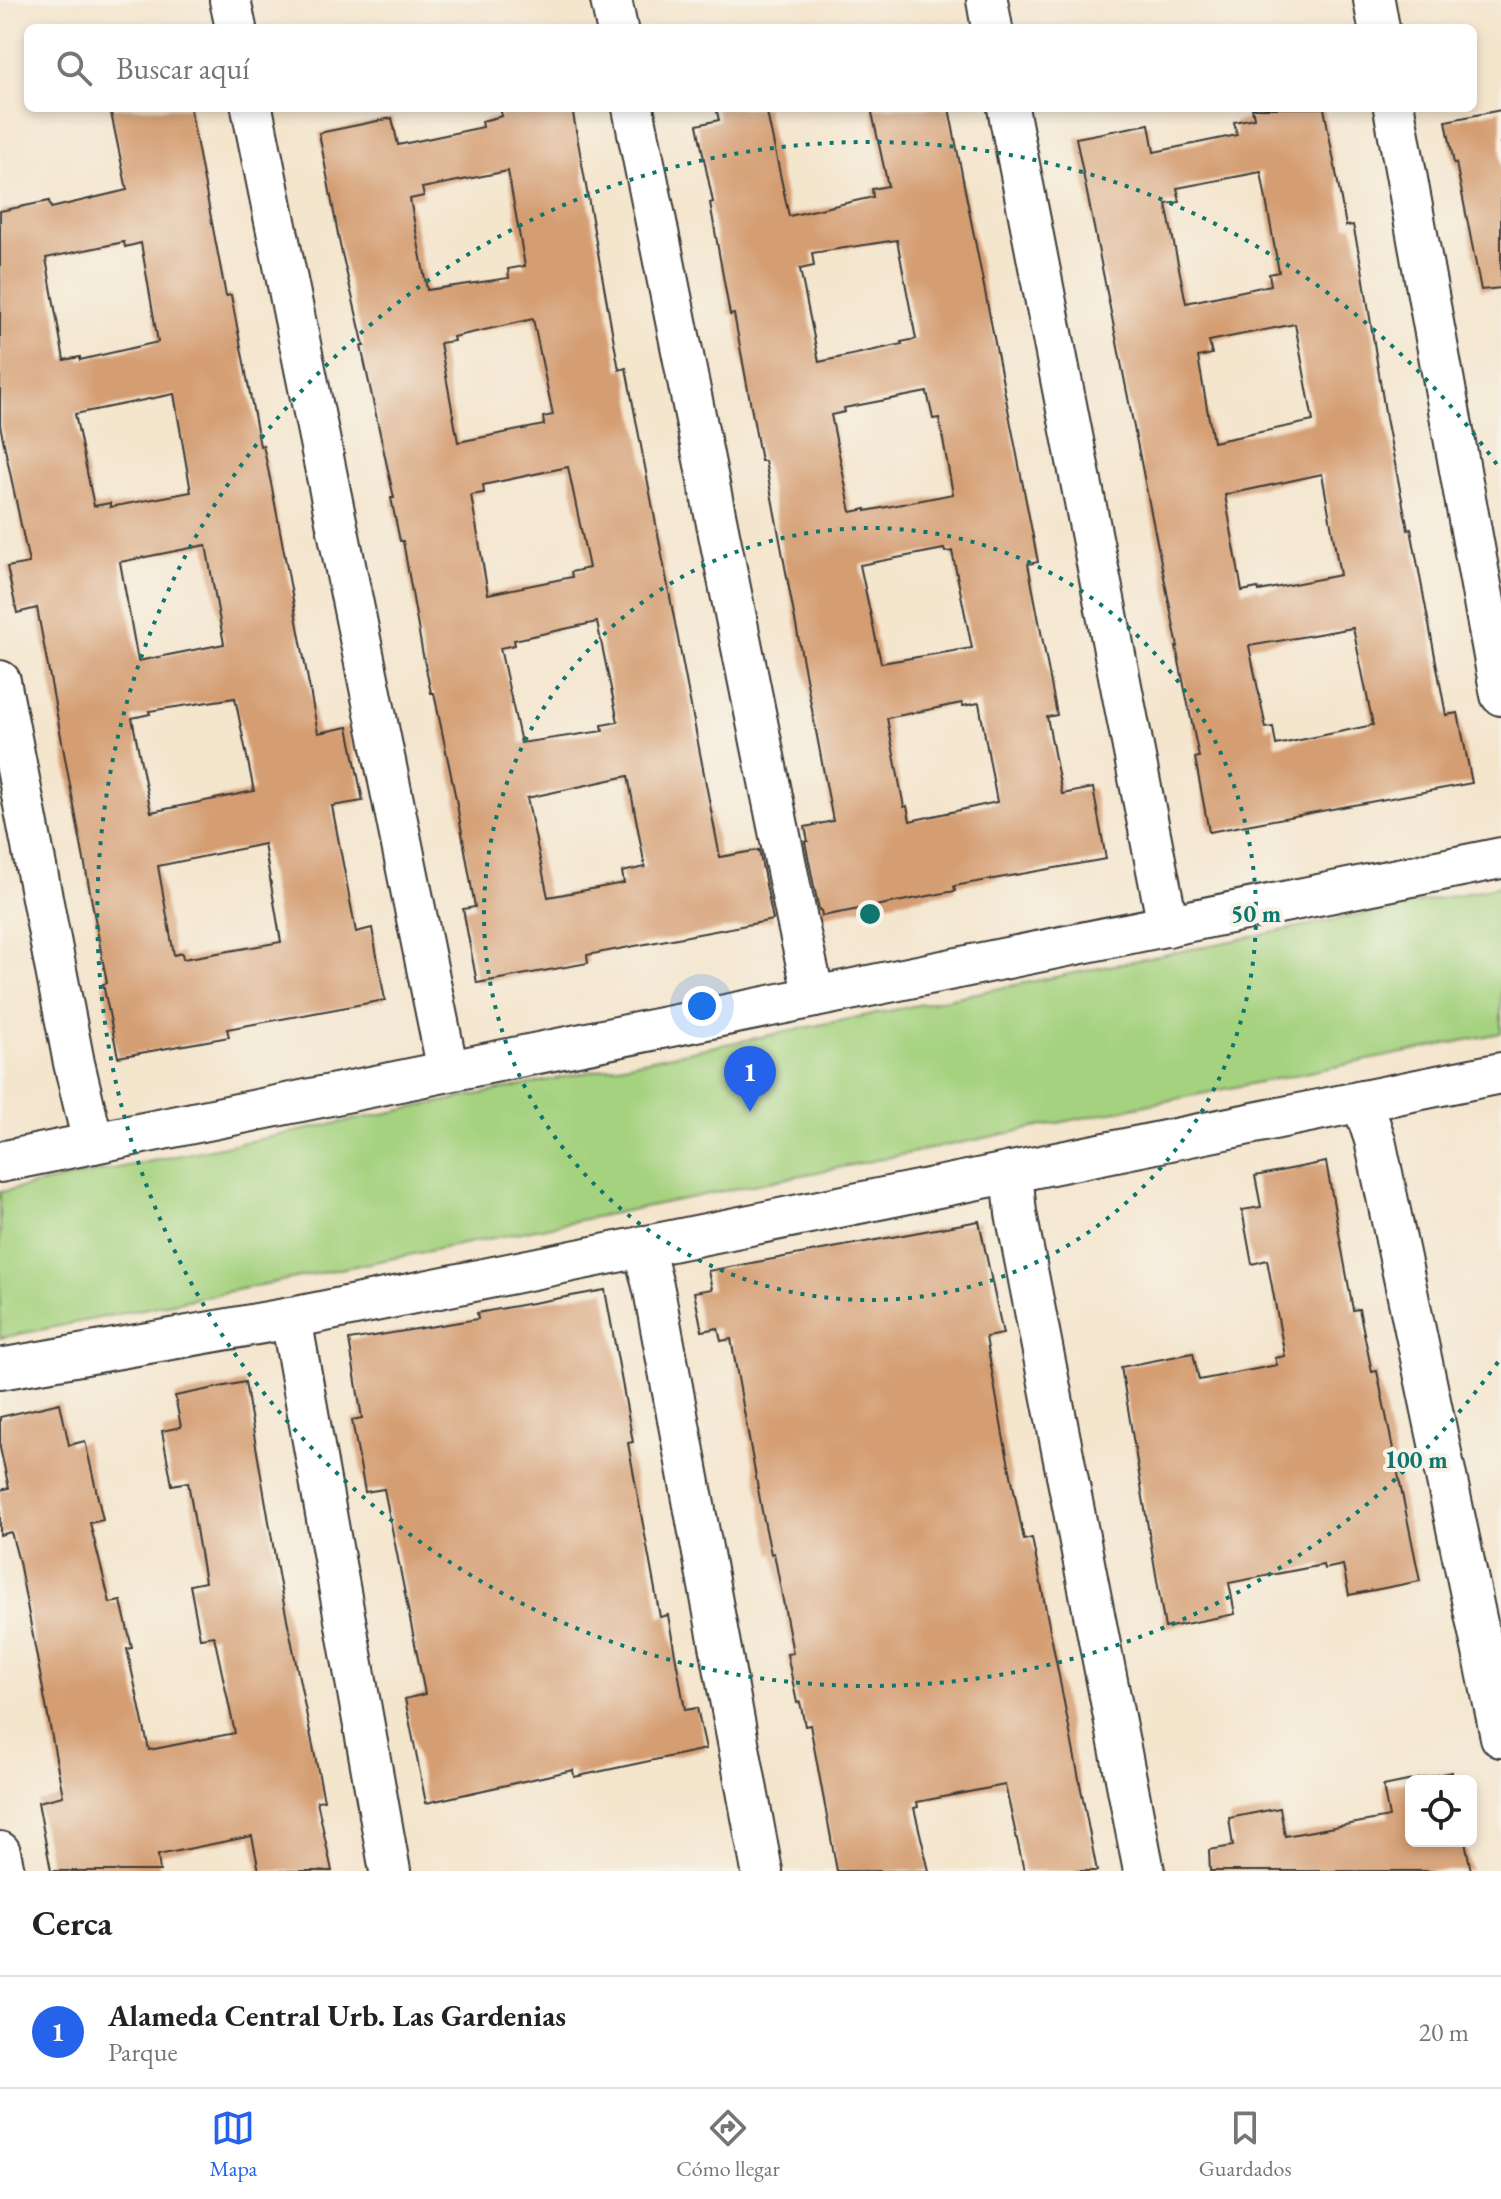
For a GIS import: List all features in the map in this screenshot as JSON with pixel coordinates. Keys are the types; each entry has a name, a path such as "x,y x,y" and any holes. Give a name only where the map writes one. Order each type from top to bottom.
{"street":[{"path":"230,0 235,24"},
{"path":"611,0 616,24"},
{"path":"987,0 991,24"},
{"path":"1374,0 1378,24"},
{"path":"253,112 448,1071"},
{"path":"634,112 814,997"},
{"path":"1009,112 1168,926"},
{"path":"1395,112 1501,695"},
{"path":"0,681 74,1063 93,1143"},
{"path":"0,1162 1501,858"},
{"path":"0,1369 291,1318 1501,1073"},
{"path":"1362,1101 1375,1140 1501,1737"},
{"path":"1012,1172 1016,1213 1144,1871"},
{"path":"643,1246 654,1290 762,1871"},
{"path":"291,1318 390,1871"},
{"path":"0,1852 4,1871"}],"green space":[{"path":"1501,886 1501,1033 0,1338 0,1192"}],"building":[{"path":"1501,110 1501,288 1481,290 1446,121"},
{"path":"111,112 191,112 226,296 231,295 260,446 263,445 272,488 318,733 348,727 363,801 332,806 356,932 372,928 385,1000 227,1029 229,1037 118,1057 37,608 17,613 7,567 29,563 0,425 0,211 49,201 51,208 127,190","holes":["124,242 125,247 141,243 158,342 80,360 80,357 64,360 46,258","174,394 191,492 110,507 110,503 94,506 75,414","206,545 224,644 138,661 120,562","235,698 254,791 151,812 132,718 150,714 149,711","264,844 281,942 183,959 182,953 174,955 158,866"]},
{"path":"501,112 573,112 619,370 626,368 720,857 759,850 773,920 587,955 588,963 477,983 463,909 475,907 456,799 422,650 403,541 400,541 391,498 394,498 319,133 392,118 398,145 483,127 482,121 502,116","holes":["508,171 525,266 508,269 509,278 427,290 410,199 424,196 422,188","533,319 553,415 543,417 544,425 458,442 440,343 454,341 453,337","568,467 589,568 571,572 572,577 488,594 471,495 484,493 483,485","597,622 618,722 602,725 603,731 521,743 500,648 515,645 514,640","628,776 645,867 622,872 624,883 548,897 527,798"]},
{"path":"717,112 767,112 789,216 873,197 872,189 888,186 872,112 950,112 1038,562 1028,564 1057,715 1047,717 1062,794 1093,788 1106,859 954,886 955,891 822,916 805,842 808,841 805,827 833,821 765,461 761,461 734,314 730,315 710,203 713,202 697,125 719,120","holes":["897,240 916,339 819,362 800,269 814,266 812,253","927,392 933,419 939,418 953,494 851,512 831,415 845,412 844,408","944,549 945,552 952,551 972,648 881,663 860,565","962,703 963,706 979,703 997,802 910,821 907,806 904,807 887,718"]},
{"path":"1253,112 1325,112 1346,226 1353,225 1362,268 1386,418 1408,530 1411,529 1446,715 1458,713 1472,783 1209,832 1195,758 1199,757 1178,647 1076,138 1149,124 1154,152 1237,135 1234,122 1254,118","holes":["1261,172 1279,272 1269,274 1271,285 1186,303 1166,204 1180,202 1177,188","1295,324 1313,421 1213,442 1198,357 1212,354 1209,341","1322,474 1340,575 1259,591 1258,588 1242,591 1225,495","1353,628 1373,725 1276,745 1273,727 1266,728 1249,646"]},
{"path":"1326,1162 1353,1310 1359,1309 1372,1372 1377,1371 1420,1581 1349,1595 1343,1565 1324,1569 1323,1565 1229,1583 1235,1614 1165,1628 1121,1367 1193,1353 1199,1380 1277,1365 1275,1358 1285,1356 1267,1260 1252,1264 1242,1210 1261,1207 1255,1176"},
{"path":"979,1221 1003,1334 986,1337 1003,1435 1024,1540 1032,1538 1097,1871 1024,1871 1005,1785 917,1802 918,1807 914,1808 929,1871 837,1871 810,1725 805,1726 800,1702 797,1703 787,1654 793,1653 774,1553 771,1554 762,1511 731,1339 721,1341 718,1328 702,1331 694,1292 712,1289 708,1271"},
{"path":"605,1290 633,1442 628,1443 660,1617 668,1615 685,1710 697,1708 706,1749 574,1777 573,1770 426,1803 405,1699 425,1694 384,1489 365,1492 352,1420 362,1418 349,1340 478,1319 477,1313"},
{"path":"245,1382 279,1580 324,1800 317,1801 332,1871 259,1871 252,1836 158,1855 160,1871 51,1871 38,1802 63,1796 19,1562 11,1532 0,1535 0,1490 9,1488 0,1448 0,1417 60,1403 69,1445 85,1441 103,1520 90,1523 110,1603 121,1601 132,1648 127,1649 149,1750 235,1733 214,1636 200,1638 190,1585 205,1582 188,1482 172,1485 162,1431 181,1427 175,1396"},
{"path":"1405,1782 1405,1847 1466,1847 1471,1871 1210,1871 1209,1850 1233,1846 1229,1818 1280,1808 1285,1836 1389,1817 1383,1786"}],"place":[{"name":"Alameda Central Urb. Las Gardenias","path":"750,1112"}]}
